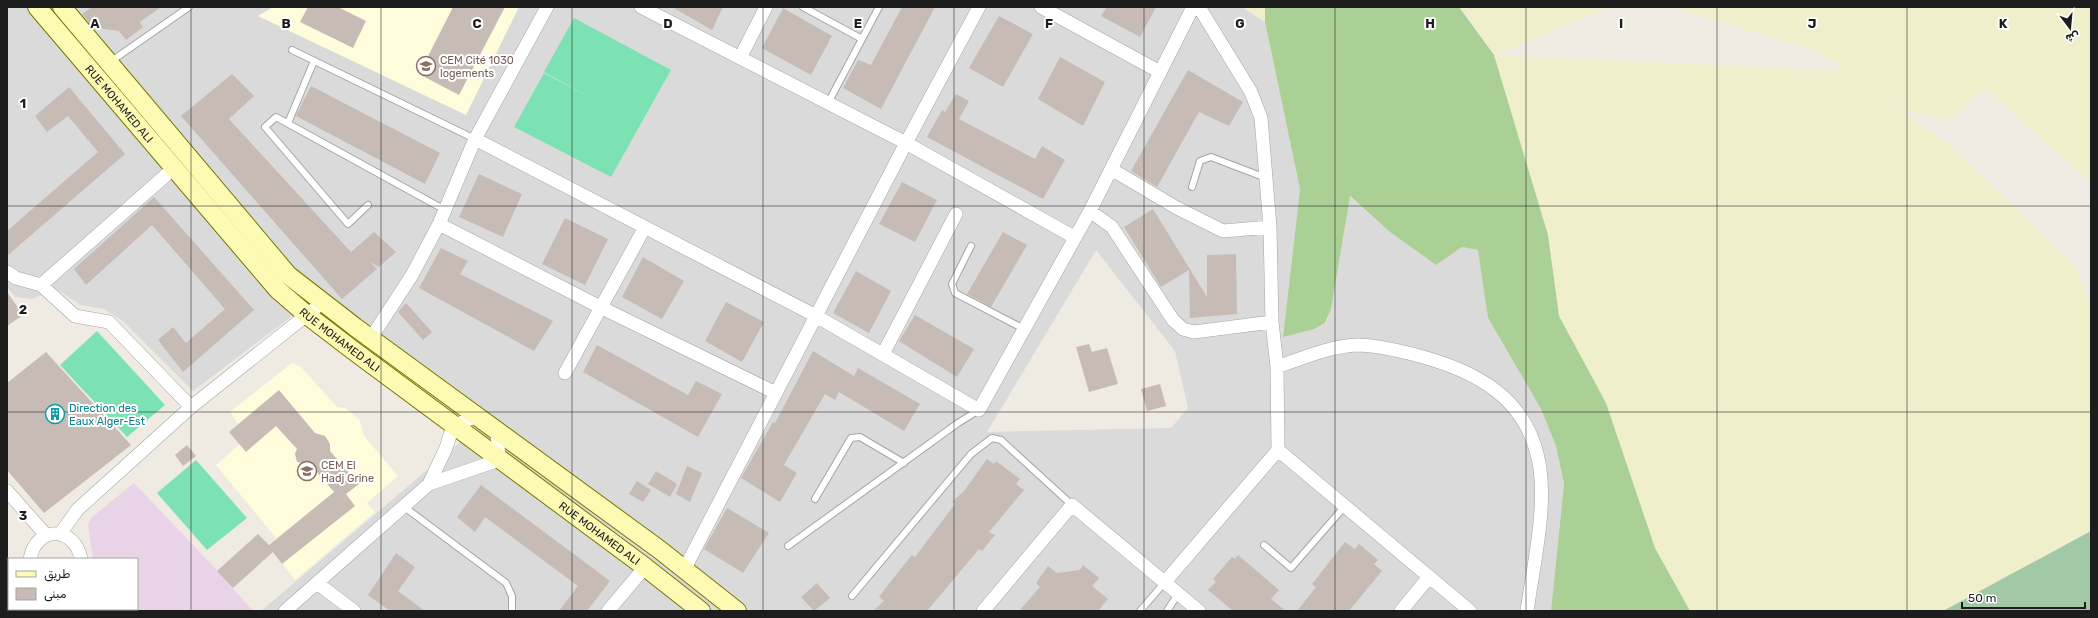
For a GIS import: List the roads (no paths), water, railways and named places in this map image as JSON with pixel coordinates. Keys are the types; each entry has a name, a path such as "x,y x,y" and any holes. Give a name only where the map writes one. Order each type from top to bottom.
{"street":[{"name":"RUE MOHAMED ALI","path":"37,7 278,290 307,315 453,426 645,567 701,611"},
{"path":"62,7 288,275 497,431 685,568 737,611"},
{"path":"371,338 412,275 439,224 475,140 547,7"},
{"path":"642,7 660,14 740,58 906,143 1074,237"},
{"path":"740,58 766,7"},
{"path":"685,568 906,143 979,7"},
{"path":"1041,7 1160,72"},
{"path":"475,140 816,316 980,410 1074,237 1090,211 1193,7"},
{"path":"1165,582 1278,450 1277,367 1272,322 1270,227 1260,118 1251,92 1199,7"},
{"path":"41,285 174,168"},
{"path":"1111,169 1177,208 1222,231 1270,227"},
{"path":"1090,211 1112,227 1173,320 1183,329 1194,332 1272,322"},
{"path":"882,354 956,214"},
{"path":"439,224 600,307 776,393"},
{"path":"565,373 645,227"},
{"path":"7,272 16,278 41,285 75,316 109,322 191,407"},
{"path":"60,534 78,509 191,407 323,302"},
{"path":"1277,367 1331,349 1358,345 1383,347 1456,368 1489,384 1507,399 1523,422 1532,441 1540,469 1541,499 1527,611"},
{"path":"429,484 446,448 453,426 477,416"},
{"path":"285,611 402,506 429,484 499,460 497,431"},
{"path":"1278,450 1470,611"},
{"path":"7,491 46,536"},
{"path":"983,611 1072,506 1199,611"},
{"path":"30,558 32,549 38,541 46,536 60,534 68,537 75,543 81,558"},
{"path":"608,611 645,567"},
{"path":"1401,611 1429,577"},
{"path":"317,583 354,611"}],"lane":[{"path":"109,63 189,7"},
{"path":"803,7 862,39"},
{"path":"828,103 879,7"},
{"path":"292,50 475,140"},
{"path":"288,123 314,61"},
{"path":"368,205 348,224 265,127 276,117 445,210"},
{"path":"1192,187 1200,161 1211,157 1266,178"},
{"path":"971,246 952,284 955,293 1024,329"},
{"path":"788,546 904,462 980,410"},
{"path":"815,499 851,438 860,437 904,462"},
{"path":"852,596 971,454 992,438 1001,440 1072,506"},
{"path":"402,506 506,583 512,596 512,611"},
{"path":"1264,545 1291,568 1345,506"},
{"path":"1140,611 1165,582"},
{"path":"1167,611 1178,594"}],"place":[{"name":"CEM Cité 1030 logements","path":"426,66"},
{"name":"Direction des Eaux Alger-Est","path":"55,414"},
{"name":"CEM El Hadj Grine","path":"307,471"}]}
